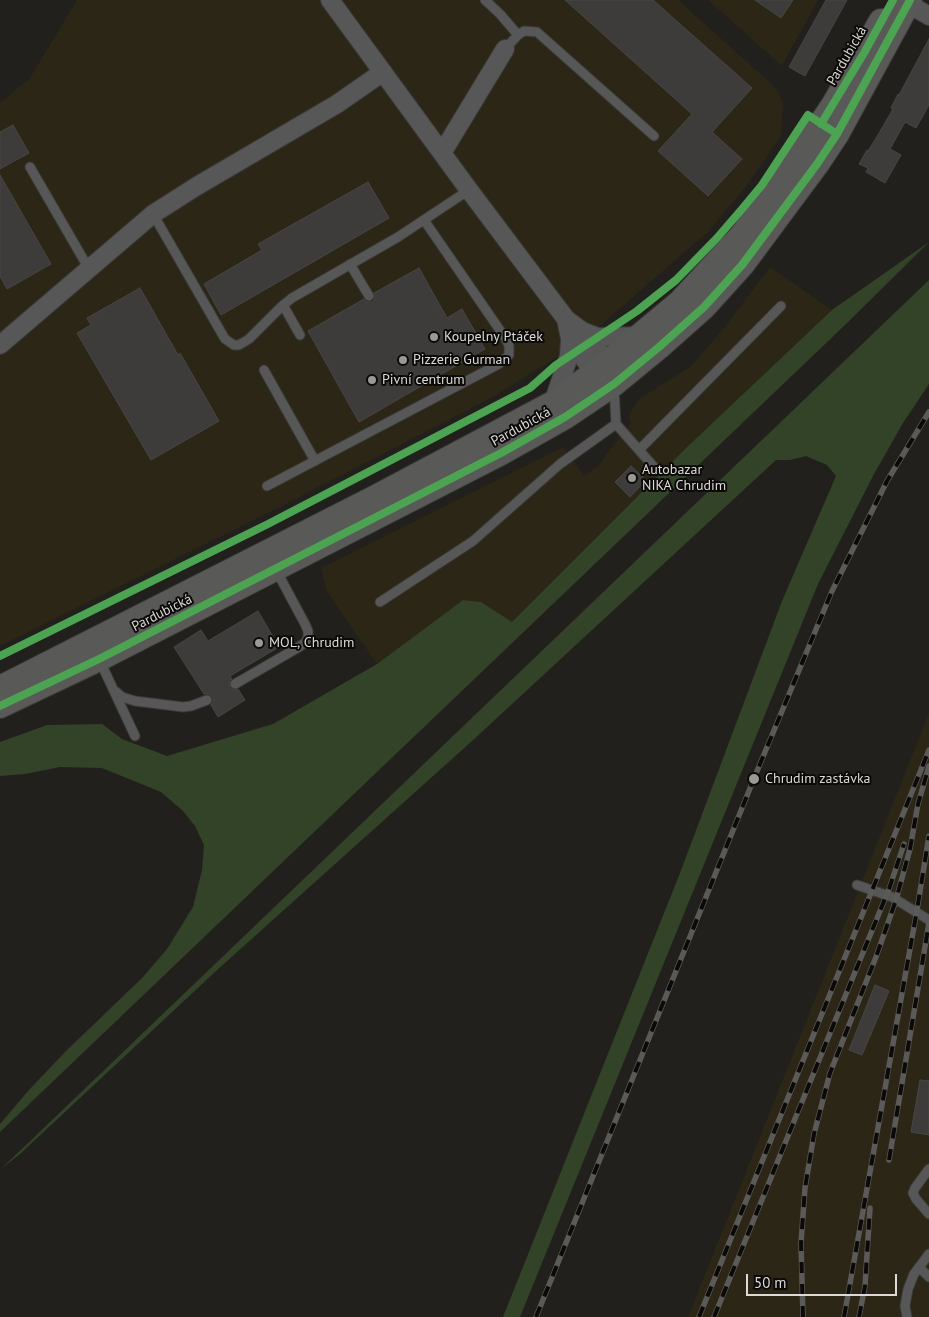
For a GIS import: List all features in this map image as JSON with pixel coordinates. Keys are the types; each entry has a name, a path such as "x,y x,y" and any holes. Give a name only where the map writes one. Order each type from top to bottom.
{"main road":[{"name":"Pardubická","path":"0,706 95,651 269,562 501,453 565,417 608,376 640,336 680,302 747,228 812,138 904,1"},
{"name":"Pardubická","path":"269,562 374,498 608,376 659,347 704,307 742,265 806,180 837,134 904,1"},
{"name":"Pardubická","path":"0,688 95,651"}],"street":[{"path":"330,0 566,320 576,335 587,363 608,376"},
{"path":"904,1 929,16"},
{"path":"442,153 505,49"},
{"path":"0,345 154,214 188,191 337,104 383,72"},
{"path":"576,335 598,337 640,336"},
{"path":"553,403 576,335"}],"lane":[{"path":"485,0 518,35"},
{"path":"505,49 524,31 532,31 543,36 654,136"},
{"path":"30,167 89,269"},
{"path":"154,214 228,343 234,345 244,343 283,305 424,220 469,190"},
{"path":"267,486 499,364 509,355 509,346 506,339 424,220"},
{"path":"350,264 369,296"},
{"path":"283,305 300,334"},
{"path":"639,450 782,306"},
{"path":"264,370 315,461"},
{"path":"608,376 616,424 654,467"},
{"path":"380,602 473,540 560,464 616,424"},
{"path":"235,684 299,648 308,638 305,624 269,562"},
{"path":"95,651 135,736"},
{"path":"112,687 122,697 135,701 183,708 207,700"},
{"path":"857,885 892,897 929,920"},
{"path":"929,1170 913,1193 916,1200 929,1214"},
{"path":"907,1317 906,1297 910,1282 929,1254"},
{"path":"919,1267 929,1277"}],"shaded area":[{"path":"77,0 678,0 775,87 783,102 781,136 747,185 709,231 602,324 554,359 491,398 278,508 0,646 0,103 30,78"},
{"path":"708,0 818,0 782,66"},
{"path":"770,267 832,310 686,448 512,623 481,602 463,600 377,664 327,592 321,568 563,447 584,476 597,467 631,423 629,415 639,399 691,366 724,328"},
{"path":"929,713 929,1317 688,1317"}],"green space":[{"path":"929,242 845,325 0,1132 0,1124 29,1090 65,1052 143,977 167,949 193,907 202,870 204,845 195,826 183,811 161,792 102,768 60,767 25,774 0,776 0,742 47,725 102,724 122,739 167,756 273,724 377,664 463,600 481,602 512,622 686,448 832,310"},
{"path":"929,280 929,384 903,423 874,474 818,584 520,1317 503,1317 680,873 782,601 836,476 827,465 806,456 790,460 776,460 472,741 216,971 20,1154 2,1168"}],"building":[{"path":"565,0 653,0 752,88 712,132 742,159 708,196 658,151 692,114"},
{"path":"755,0 793,0 781,18"},
{"path":"826,0 847,0 805,76 789,67"},
{"path":"929,39 929,105 916,128 905,122 890,149 901,155 885,183 866,172 868,168 859,164 893,109 891,108 898,94"},
{"path":"13,125 29,153 0,169 0,132"},
{"path":"0,175 51,264 7,289 0,276"},
{"path":"368,182 389,218 221,315 204,284 262,250 258,244"},
{"path":"419,268 447,318 462,309 485,349 359,422 308,331 364,299 366,302 372,302 375,299 374,293"},
{"path":"140,288 178,355 180,353 219,421 151,460 77,333 91,325 87,318"},
{"path":"631,466 646,480 630,497 615,482"},
{"path":"258,611 279,647 230,676 232,679 229,684 230,688 238,689 245,700 218,717 211,705 213,697 204,694 174,647 201,630 208,641"},
{"path":"875,985 889,991 862,1055 849,1050"},
{"path":"920,1080 929,1081 929,1135 911,1132"}],"railway":[{"path":"536,1317 832,591 887,481 929,412"},
{"path":"699,1317 929,750"},
{"path":"803,1317 801,1243 805,1188 814,1134 830,1073 876,957 896,900 910,849 918,804 929,766"},
{"path":"844,1317 929,836"},
{"path":"714,1317 889,889 904,844"},
{"path":"889,1160 929,923"},
{"path":"859,1317 865,1286 870,1208"}],"cycle path":[{"path":"821,124 864,53 893,0"},
{"path":"0,706 99,659 501,453 565,417 614,384 704,307 742,265 837,134 910,0"},
{"path":"0,656 268,524 530,388 556,365 637,311 676,280 717,238 762,185 808,115 837,134"}],"place":[{"name":"Koupelny Ptáček","path":"434,337"},
{"name":"Pizzerie Gurman","path":"403,360"},
{"name":"Pivní centrum","path":"372,380"},
{"name":"Autobazar NIKA Chrudim","path":"632,478"},
{"name":"MOL, Chrudim","path":"259,643"},
{"name":"Chrudim zastávka","path":"754,779"}]}
